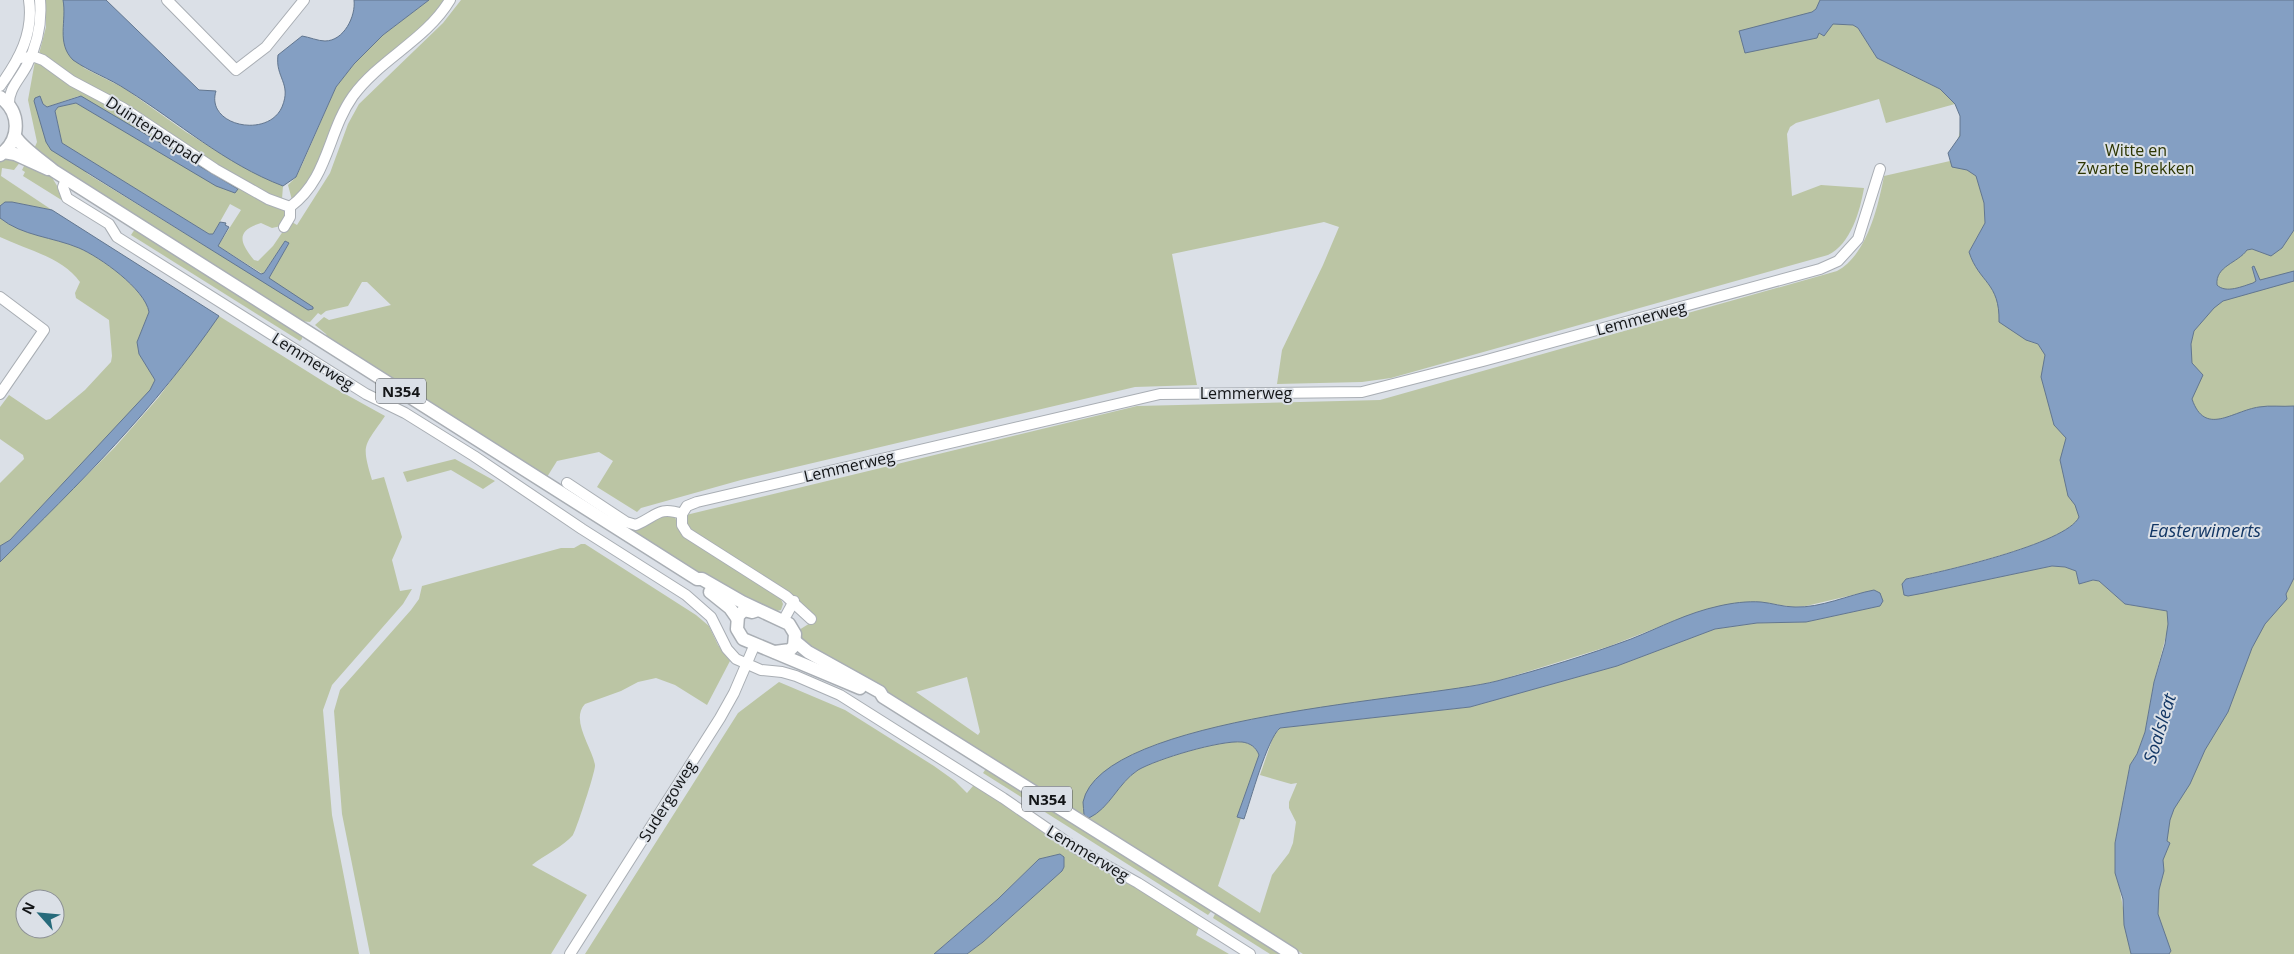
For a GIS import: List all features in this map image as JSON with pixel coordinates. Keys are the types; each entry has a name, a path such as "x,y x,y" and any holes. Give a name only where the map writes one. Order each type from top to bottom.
{"main road":[{"path":"4,101 15,118 14,136"},
{"name":"N354","path":"2,154 14,136"},
{"name":"Lemmerweg","path":"14,136 21,144 66,179 697,579 702,579 758,610"},
{"name":"Lemmerweg","path":"2,154 17,155 29,162 54,171"},
{"name":"Lemmerweg","path":"697,579 699,584 730,608 737,618"},
{"path":"737,618 744,610 752,612 758,610"},
{"name":"N354","path":"758,610 784,621 792,627 796,642"},
{"name":"N354","path":"737,618 736,627 740,634 755,644 775,652"},
{"path":"775,652 792,650 796,642"},
{"name":"Lemmerweg","path":"796,642 808,652 880,692 884,697 1292,954"},
{"name":"Lemmerweg","path":"775,652 878,697 884,697"}],"street":[{"path":"0,86 18,58 27,38 30,17 29,0"},
{"path":"4,101 31,57 40,26 40,0"},
{"path":"166,0 236,70 266,47 304,0"},
{"path":"284,227 290,217 290,207 308,191 316,180 341,117 354,94 375,72 432,24 450,0"},
{"name":"Duinterperpad","path":"18,58 31,57 43,60 72,81 123,108 231,178 268,199 290,207"},
{"name":"Lemmerweg","path":"682,514 687,506 697,502 1160,394 1362,392 1820,269 1838,261 1858,239 1880,168"},
{"name":"Lemmerweg","path":"66,179 63,188 67,198 109,224 112,233 117,238 366,394 405,413 482,461 582,529 686,594 714,621 730,654 761,670 782,672 796,676 840,695 1003,798 1077,849 1250,954"},
{"path":"0,297 44,330 0,394"},
{"path":"567,483 632,524 639,524 649,516 665,510 682,514 682,525 687,533 794,601 811,619"},
{"path":"784,621 794,601"},
{"name":"Sudergoweg","path":"570,954 720,718 755,644"}],"green space":[{"path":"46,0 63,0 65,8 63,30 84,68 124,88 186,132 236,163 283,186 282,199 276,200 74,79 39,54 46,27"},
{"path":"429,0 448,0 442,9 364,80 314,178 292,200 288,185 296,177 302,165 336,87 354,64 383,35"},
{"path":"461,0 1820,0 1817,8 1823,0 2294,0 2294,954 2169,954 2131,943 2167,632 2154,682 2145,732 2137,754 2130,765 2115,843 2115,862 2131,954 1303,954 1089,818 1103,808 1131,775 1138,770 1189,751 1232,742 1250,744 1258,752 1258,760 1237,817 1241,818 1218,886 1260,913 1272,875 1289,853 1293,843 1296,822 1289,808 1289,802 1297,783 1291,784 1260,775 1273,737 1280,728 1470,707 1617,666 1715,629 1757,623 1806,622 1880,606 1883,601 1874,590 1806,606 1794,607 1760,602 1697,612 1610,646 1497,681 1314,713 1255,721 1177,738 1141,751 1111,768 1091,789 1084,815 802,640 799,630 815,620 692,533 686,525 686,515 1137,406 1380,400 1837,271 1856,254 1870,229 1884,176 1950,161 1960,125 1959,100 1854,21 1845,25 1853,25 1858,28 1877,58 1940,89 1955,104 1886,123 1879,99 1796,123 1790,127 1787,134 1792,196 1821,185 1864,188 1853,226 1843,243 1828,255 1391,378 1362,382 1277,384 1282,350 1339,227 1324,222 1172,254 1197,385 1135,387 741,480 641,508 637,512 597,487 613,461 599,452 557,461 547,477 329,340 326,334 315,325 324,317 329,320 391,305 367,282 362,282 348,306 326,311 321,315 318,313 310,322 300,321 61,170 34,149 37,142 28,100 35,61 37,61 284,210 286,214 281,226 272,228 261,223 253,226 244,234 242,238 243,243 254,260 258,261 273,246 290,221 297,225 330,173 348,124 359,104 443,23","holes":["79,96 227,191 76,103 58,107 55,111 62,143 209,234 213,234 230,204 241,210 218,246 263,274 285,241 289,243 269,278 311,311 88,174 43,123 34,101 40,97 43,104 47,107","1984,205 1987,216 1982,241 2004,309 2043,343 2042,349 2038,344 2031,342 2000,322 1994,292 1969,252 1985,223","2077,521 2168,606 2168,622 2167,611 2125,604 2099,581 2093,580 2079,584 2076,571 2065,567 2052,566 1908,596 1906,579 2023,548 2065,530","967,677 980,732 978,735 916,692"]},
{"path":"8,157 21,161 14,170 2,168 1,176 52,210 12,202 0,206 0,160"},
{"path":"25,164 51,176 59,189 100,224 23,176 25,172 22,170"},
{"path":"0,218 18,229 69,244 88,252 131,284 146,303 149,312 137,342 139,354 155,380 151,390 10,540 0,546 0,483 24,459 23,455 0,439 0,407 9,395 46,420 50,419 85,390 111,362 112,356 109,320 76,298 75,293 80,282 73,273 54,260 0,237"},
{"path":"135,229 302,335 302,339 300,341 131,235"},
{"path":"219,316 329,385 385,416 366,446 366,459 372,480 384,477 402,537 392,560 400,591 412,589 403,604 332,685 323,710 332,815 359,954 0,954 0,562 115,447 158,398"},
{"path":"455,459 495,481 483,489 451,470 407,482 403,472"},
{"path":"661,513 675,517 678,526 781,599 783,604 781,610 773,612 727,591 629,530 631,527"},
{"path":"585,544 696,615 709,626 718,645 730,661 707,705 675,685 656,678 638,682 621,691 585,704 581,710 580,718 583,734 595,765 586,800 573,835 532,865 587,895 551,954 370,954 342,814 334,711 340,690 411,610 419,599 422,586 561,548 574,548"},
{"path":"779,682 845,710 934,766 955,781 967,793 973,786 977,785 1199,927 1196,935 1229,954 967,954 1062,871 1064,867 1063,857 1060,854 1039,859 998,899 934,954 585,954 738,713"},
{"path":"987,767 1213,909 1208,915 983,773"},
{"path":"1216,912 1283,954 1270,954 1213,918"}],"water":[{"path":"63,0 106,0 199,90 216,91 215,103 220,113 228,120 252,125 264,123 275,117 282,107 285,92 279,69 278,55 302,36 325,41 338,37 351,20 354,0 429,0 383,35 354,64 336,87 296,177 283,186 241,166 202,142 127,90 73,60 68,53 63,39"},
{"name":"Witte en Zwarte Brekken","path":"1820,0 2294,0 2294,230 2282,248 2271,256 2252,249 2247,250 2223,269 2217,279 2217,285 2221,288 2230,289 2253,283 2256,281 2252,267 2254,266 2260,280 2294,271 2294,281 2223,301 2214,308 2194,331 2191,344 2192,363 2203,375 2192,399 2204,417 2220,419 2259,407 2294,406 2294,578 2286,594 2287,599 2265,624 2252,648 2228,712 2205,750 2190,784 2174,809 2170,820 2167,841 2170,843 2163,860 2164,871 2159,890 2158,914 2171,951 2169,954 2131,954 2124,925 2123,899 2115,873 2115,843 2130,765 2137,754 2145,732 2154,682 2165,644 2168,624 2167,611 2125,604 2099,581 2093,580 2079,584 2076,571 2065,567 2052,566 1924,593 1904,595 1902,584 1906,579 1971,564 2027,547 2069,527 2079,517 2075,505 2068,496 2060,460 2066,438 2054,425 2041,377 2045,355 2038,344 2026,340 1999,322 1993,290 1978,270 1969,252 1985,223 1984,203 1976,176 1967,170 1952,167 1948,153 1960,136 1960,116 1955,104 1940,89 1877,58 1858,28 1853,25 1833,24 1824,36 1819,33 1817,38 1745,53 1739,31 1812,12 1816,9"},
{"path":"40,96 43,104 47,107 81,96 238,189 235,193 216,186 76,103 58,107 55,111 62,143 209,234 213,234 220,222 226,223 225,225 229,227 218,246 261,274 264,273 285,241 289,243 269,278 313,307 313,309 308,310 51,150 46,142 34,101 35,98"},
{"path":"5,202 52,210 219,316 169,383 143,414 88,474 0,562 0,546 10,540 150,390 155,380 139,354 137,342 149,312 146,303 131,284 88,252 69,244 28,233 9,224 0,218 0,206"},
{"path":"1874,590 1880,593 1883,601 1880,606 1806,622 1757,623 1715,629 1617,666 1470,707 1280,728 1275,734 1265,756 1244,819 1237,817 1259,755 1252,746 1242,742 1204,747 1173,756 1138,770 1131,775 1096,814 1089,818 1084,815 1083,802 1103,773 1145,749 1202,730 1269,716 1497,681 1598,651 1685,616 1724,605 1756,602 1805,607"},
{"path":"1060,854 1064,857 1062,871 983,942 967,954 934,954 998,899 1039,859"}],"water label":[{"name":"Easterwimerts","path":"2205,530"},
{"name":"Soalsleat","path":"2159,728"}]}
